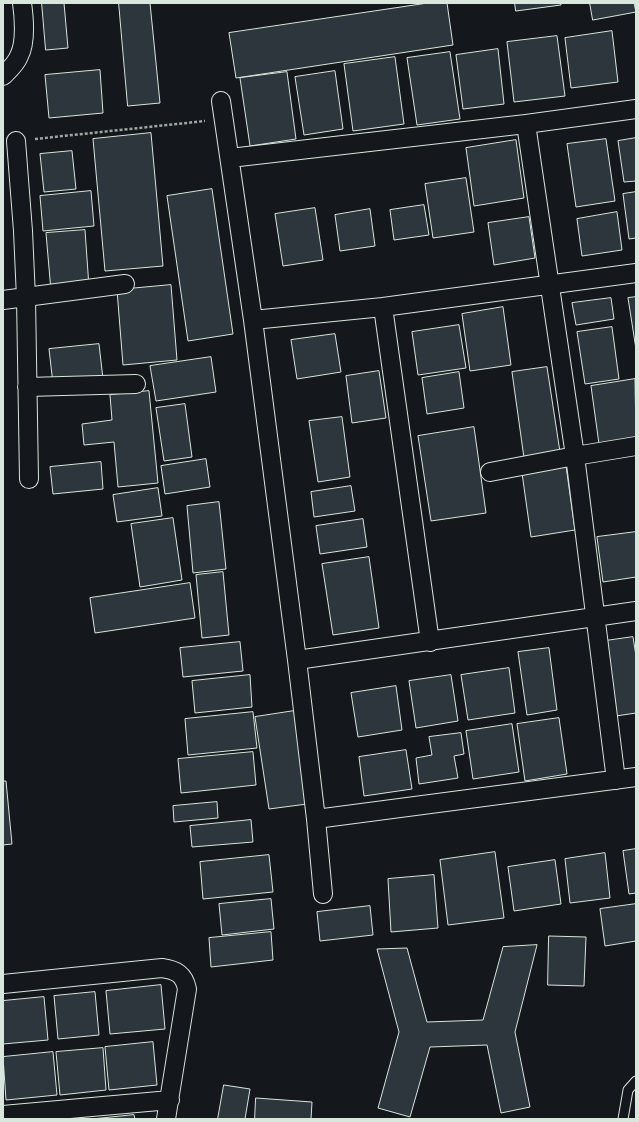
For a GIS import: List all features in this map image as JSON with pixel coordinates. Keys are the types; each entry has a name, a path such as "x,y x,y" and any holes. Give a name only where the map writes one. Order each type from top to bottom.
{"street":[{"path":"3,76 20,56 23,41 22,3"},
{"path":"221,101 253,320 297,660 316,819 323,894"},
{"path":"230,158 526,124 636,109"},
{"path":"526,124 575,456 616,780"},
{"path":"16,141 23,231 26,298 29,479"},
{"path":"253,320 383,307 636,273"},
{"path":"3,300 125,284"},
{"path":"383,307 430,642"},
{"path":"27,387 136,384"},
{"path":"490,472 636,446"},
{"path":"297,660 636,612"},
{"path":"316,819 636,777"},
{"path":"3,984 162,968 172,969 180,974 186,980 187,989 166,1119"},
{"path":"3,1115 170,1100"}],"lane":[{"path":"623,1119 628,1090 636,1081"}],"path":[{"path":"16,141 224,119"}],"building":[{"path":"42,3 64,3 68,48 46,50"},
{"path":"119,3 150,3 160,103 128,106"},
{"path":"428,3 447,3 453,45 236,78 229,33"},
{"path":"515,3 561,3 561,5 516,11"},
{"path":"590,3 634,3 636,12 593,20"},
{"path":"612,31 618,82 571,88 565,38"},
{"path":"557,36 565,96 514,102 507,42"},
{"path":"498,49 504,104 463,109 456,55"},
{"path":"450,52 460,119 417,125 407,58"},
{"path":"395,57 404,124 353,131 344,64"},
{"path":"100,70 103,113 49,118 45,75"},
{"path":"335,71 343,129 304,135 295,77"},
{"path":"287,72 296,139 250,146 240,78"},
{"path":"151,133 163,266 105,271 93,139"},
{"path":"636,138 636,181 624,182 618,141"},
{"path":"606,139 615,201 576,207 567,144"},
{"path":"516,140 524,198 474,206 466,148"},
{"path":"72,151 76,189 44,192 40,154"},
{"path":"466,178 474,232 433,238 425,184"},
{"path":"212,189 233,334 188,341 167,196"},
{"path":"91,191 94,226 43,231 40,196"},
{"path":"636,192 636,238 629,239 623,194"},
{"path":"424,205 429,235 394,240 390,210"},
{"path":"315,208 323,260 283,266 275,214"},
{"path":"370,209 375,246 340,251 335,215"},
{"path":"617,212 622,250 582,256 577,219"},
{"path":"529,217 535,258 494,265 488,223"},
{"path":"85,230 89,287 51,291 46,233"},
{"path":"171,285 177,360 123,365 117,290"},
{"path":"636,297 636,349 628,298"},
{"path":"611,298 614,319 576,325 572,303"},
{"path":"503,307 511,365 470,371 462,314"},
{"path":"459,325 466,368 418,375 412,332"},
{"path":"612,327 619,379 585,384 577,332"},
{"path":"335,334 341,372 297,379 291,340"},
{"path":"99,344 103,379 53,384 49,349"},
{"path":"211,357 216,392 156,401 150,366"},
{"path":"547,367 560,452 524,458 512,372"},
{"path":"379,371 386,418 352,423 346,376"},
{"path":"459,372 464,408 427,414 422,378"},
{"path":"635,379 636,439 599,444 591,386"},
{"path":"149,391 158,483 118,487 114,442 84,445 82,424 112,420 110,395"},
{"path":"185,404 192,457 164,461 156,408"},
{"path":"342,417 350,477 318,482 309,421"},
{"path":"474,427 486,513 431,521 418,436"},
{"path":"206,459 210,487 165,494 161,466"},
{"path":"101,462 103,489 53,494 50,467"},
{"path":"566,466 575,530 531,537 522,473"},
{"path":"351,486 355,511 314,517 311,492"},
{"path":"158,488 162,516 117,522 113,495"},
{"path":"219,502 226,569 193,573 187,506"},
{"path":"173,518 182,580 140,587 131,524"},
{"path":"363,519 367,547 320,554 316,526"},
{"path":"636,532 636,577 603,582 597,537"},
{"path":"369,557 379,628 333,635 322,564"},
{"path":"223,572 229,635 202,638 196,575"},
{"path":"190,583 195,618 95,633 90,598"},
{"path":"633,637 636,656 636,713 616,716 605,641"},
{"path":"240,642 243,671 183,677 180,648"},
{"path":"549,648 557,710 527,715 518,652"},
{"path":"509,668 515,713 468,720 461,675"},
{"path":"250,675 252,707 195,713 192,681"},
{"path":"451,675 458,721 416,728 409,681"},
{"path":"396,686 402,730 358,737 351,693"},
{"path":"294,711 307,804 269,809 255,717"},
{"path":"253,712 257,748 188,755 185,719"},
{"path":"559,718 567,774 525,781 517,724"},
{"path":"512,724 519,772 473,779 466,731"},
{"path":"461,733 464,754 454,756 458,778 419,784 416,758 432,755 429,737"},
{"path":"406,750 412,789 364,796 359,757"},
{"path":"253,752 256,785 181,793 178,759"},
{"path":"3,781 6,781 12,844 3,845"},
{"path":"217,802 218,818 174,822 173,806"},
{"path":"251,820 253,842 192,847 190,826"},
{"path":"636,849 636,893 629,894 623,851"},
{"path":"495,852 504,918 448,925 440,860"},
{"path":"605,853 610,898 570,903 565,859"},
{"path":"269,855 273,892 203,899 200,862"},
{"path":"555,860 561,904 514,911 508,867"},
{"path":"434,875 438,928 391,932 388,879"},
{"path":"271,899 274,929 222,935 219,904"},
{"path":"636,904 636,941 605,946 600,909"},
{"path":"370,906 373,935 320,941 317,912"},
{"path":"271,932 273,960 211,967 209,938"},
{"path":"549,936 586,937 584,986 548,985"},
{"path":"537,945 515,1032 530,1107 501,1113 487,1045 430,1047 410,1117 378,1108 399,1032 377,949 407,948 427,1022 483,1020 503,947"},
{"path":"161,985 165,1029 110,1034 106,991"},
{"path":"95,992 99,1035 58,1039 54,996"},
{"path":"44,997 48,1040 3,1044 3,1001"},
{"path":"153,1042 157,1085 109,1090 105,1047"},
{"path":"103,1048 106,1090 60,1095 56,1052"},
{"path":"53,1052 57,1095 6,1100 3,1057"},
{"path":"224,1085 250,1089 245,1119 218,1119"},
{"path":"256,1098 312,1102 311,1119 255,1119"},
{"path":"134,1115 135,1119 92,1119"}]}
